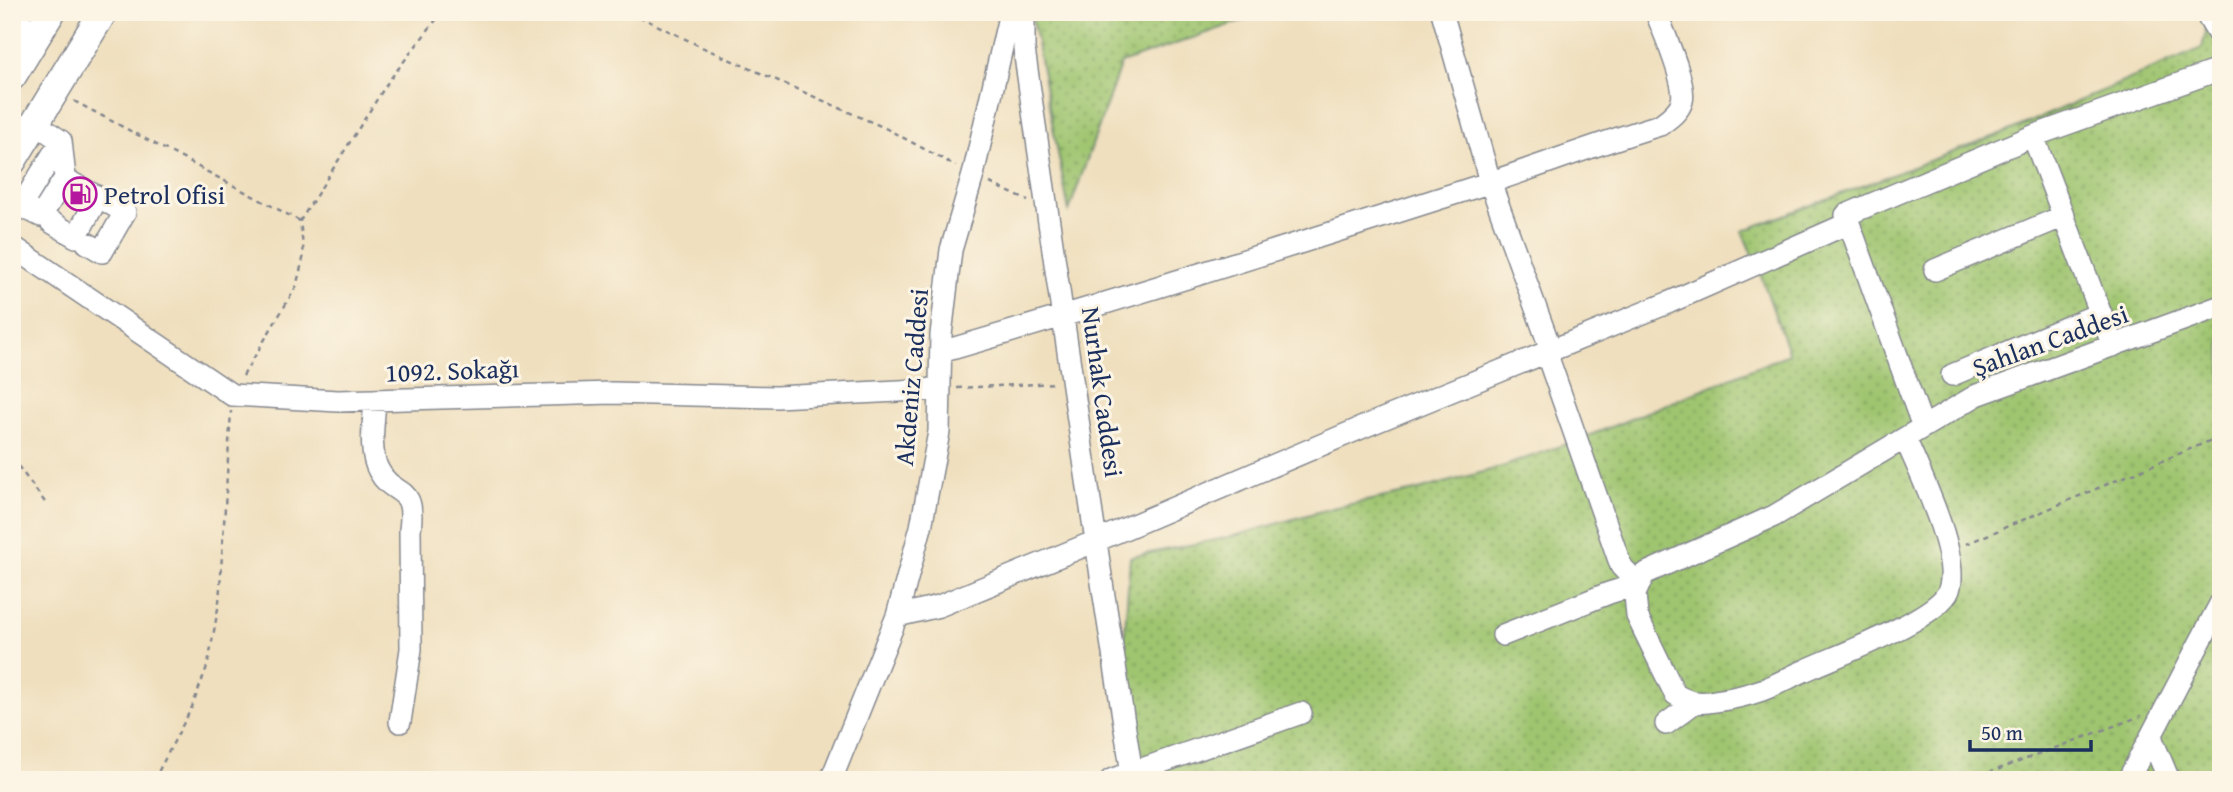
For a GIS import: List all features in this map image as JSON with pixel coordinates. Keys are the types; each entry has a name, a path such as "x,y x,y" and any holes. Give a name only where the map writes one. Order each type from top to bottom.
{"main road":[{"path":"12,161 103,12"},
{"path":"12,76 44,22"}],"street":[{"name":"Akdeniz Caddesi","path":"831,780 898,616 921,527 939,432 941,352 951,250 973,175 1010,12"},
{"name":"Nurhak Caddesi","path":"1024,12 1024,49 1132,776"},
{"path":"1442,12 1490,182 1621,566 1638,584 1634,594 1637,617 1675,694 1694,703 1716,701 1763,690 1903,627 1943,600 1951,579 1935,505 1846,215 2033,136 2221,68"},
{"path":"941,352 1064,317 1490,182 1660,125 1682,101 1684,87 1656,12"},
{"path":"2205,12 2221,39"},
{"path":"12,21 44,22"},
{"path":"36,123 61,141 86,191 125,212 102,252 17,204 61,141"},
{"path":"2033,136 2113,346"},
{"path":"64,230 86,191"},
{"path":"64,230 86,191"},
{"path":"1935,270 2064,216"},
{"path":"898,616 939,606 1670,302 1849,223"},
{"path":"12,246 232,395"},
{"name":"Şahlan Caddesi","path":"1503,635 1638,584 1644,574 1774,516 1977,395 2221,306"},
{"path":"1952,375 2101,313"},
{"name":"1092. Sokağı","path":"232,395 338,401 612,393 776,397 940,389"},
{"path":"375,400 374,460 380,474 405,494 412,511 411,649 400,722"},
{"path":"2128,780 2221,602"},
{"path":"1666,724 1694,703"},
{"path":"1111,780 1132,776 1301,713"},
{"path":"2151,737 2169,780"}],"path":[{"path":"154,780 192,706 208,664 219,603 232,395 296,286 304,255 300,221 388,82 442,12"},
{"path":"630,12 706,49 885,128 973,175 1047,209"},
{"path":"55,90 300,221"},
{"path":"940,389 1074,382"},
{"path":"1947,552 2221,436"},
{"path":"12,458 47,505"},
{"path":"1970,780 2167,706"}],"green space":[{"path":"1031,12 1267,12 1121,63 1069,211"},
{"path":"2203,12 2221,12 2221,780 1133,780 1124,691 1130,557 1234,536 1332,508 1415,491 1505,466 1601,431 1789,354 1742,231 2009,131 2202,48 2206,32"}],"place":[{"name":"Petrol Ofisi","path":"80,194"}]}
